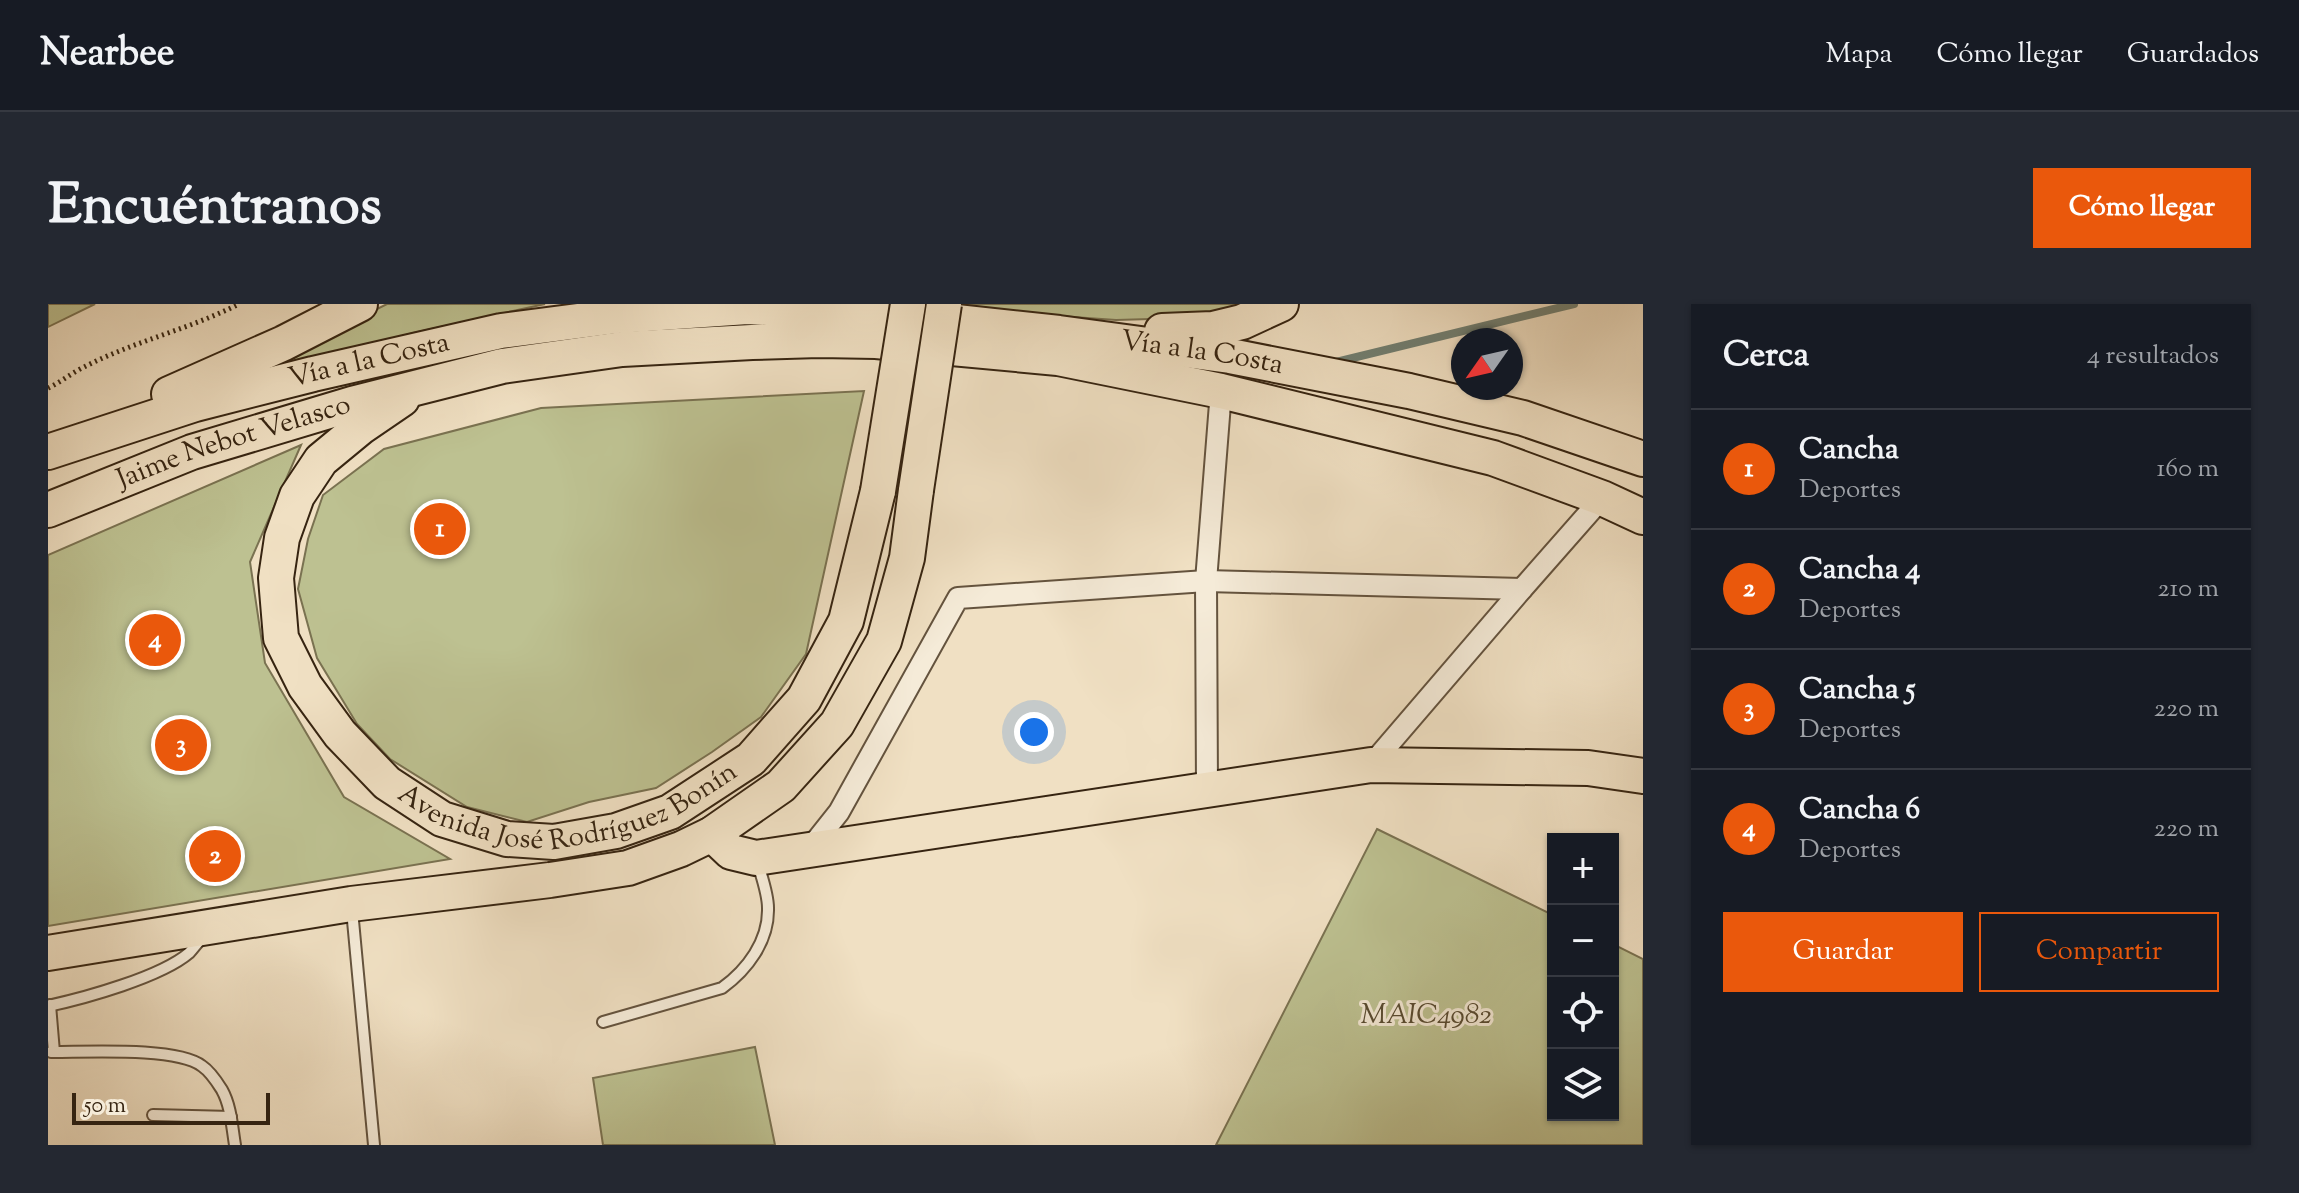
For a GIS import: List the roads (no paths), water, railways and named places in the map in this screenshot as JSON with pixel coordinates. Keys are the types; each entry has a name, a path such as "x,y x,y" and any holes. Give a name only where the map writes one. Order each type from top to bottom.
{"main road":[{"path":"48,450 284,343 360,304"},
{"name":"Avenida José Rodríguez Bonín","path":"423,385 361,427 321,460 297,496 282,538 276,578 281,638 305,686 340,734 387,783 442,819 507,839 554,842 616,831 670,812 751,759 804,699 846,621 878,491 908,304"},
{"name":"Avenida José Rodríguez Bonín","path":"48,953 351,904 628,868 712,834 781,786 837,724 884,641 907,558 944,304"},
{"path":"1059,333 1213,329 1242,322 1281,304"},
{"name":"Vía a la Costa","path":"48,450 195,404 501,331 617,316 747,307 898,315 1230,356 1409,391 1523,418 1643,459"},
{"name":"Vía a la Costa","path":"423,385 502,366 622,349 752,342 876,341 1058,358 1221,391 1493,458 1602,498 1643,517"},
{"name":"Jaime Nebot Velasco","path":"48,510 192,452 423,385"},
{"path":"712,834 731,852 756,858 1371,765 1588,768 1643,776"}],"street":[{"path":"1207,790 1206,581 1221,391"},
{"path":"1371,765 1602,498"},
{"path":"808,851 839,812 958,598 1206,581 1522,589"}],"lane":[{"path":"603,1022 722,988 739,976 752,960 767,924 768,907 756,858"},
{"path":"351,904 374,1145"},
{"path":"214,925 188,954 168,966 134,981 49,1006 51,1052 168,1054 201,1065 214,1077 224,1093 235,1145"},
{"path":"153,1115 231,1117"}],"waterway":[{"path":"1332,363 1574,304"}],"place":[{"name":"Cancha","path":"440,529"},
{"name":"Cancha 6","path":"155,640"},
{"name":"Cancha 5","path":"181,745"},
{"name":"Cancha 4","path":"215,856"}],"park label":[{"name":"MAIC4982","path":"1426,1016"}]}
